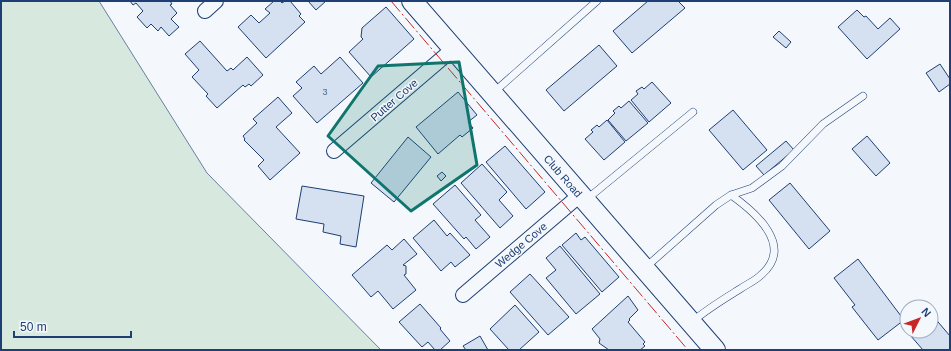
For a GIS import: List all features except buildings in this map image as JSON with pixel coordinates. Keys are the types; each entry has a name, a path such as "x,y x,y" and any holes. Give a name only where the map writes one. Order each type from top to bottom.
{"street":[{"path":"205,11 216,1"},
{"name":"Club Road","path":"412,1 715,350"},
{"name":"Putter Cove","path":"334,151 454,49"},
{"name":"Wedge Cove","path":"463,295 583,198"}],"lane":[{"path":"492,94 597,1"},
{"path":"644,269 716,205 731,195 752,188 770,175 797,152 823,124 863,96"},
{"path":"583,198 693,112"},
{"path":"691,322 761,275 774,256 775,249 772,239 758,216 731,195"}],"highlighted area":[{"path":"459,62 477,165 411,211 328,136 378,66"}],"shaded area":[{"path":"1,1 99,1 207,173 381,350 1,350"}],"power":[{"path":"391,1 688,350"}]}
